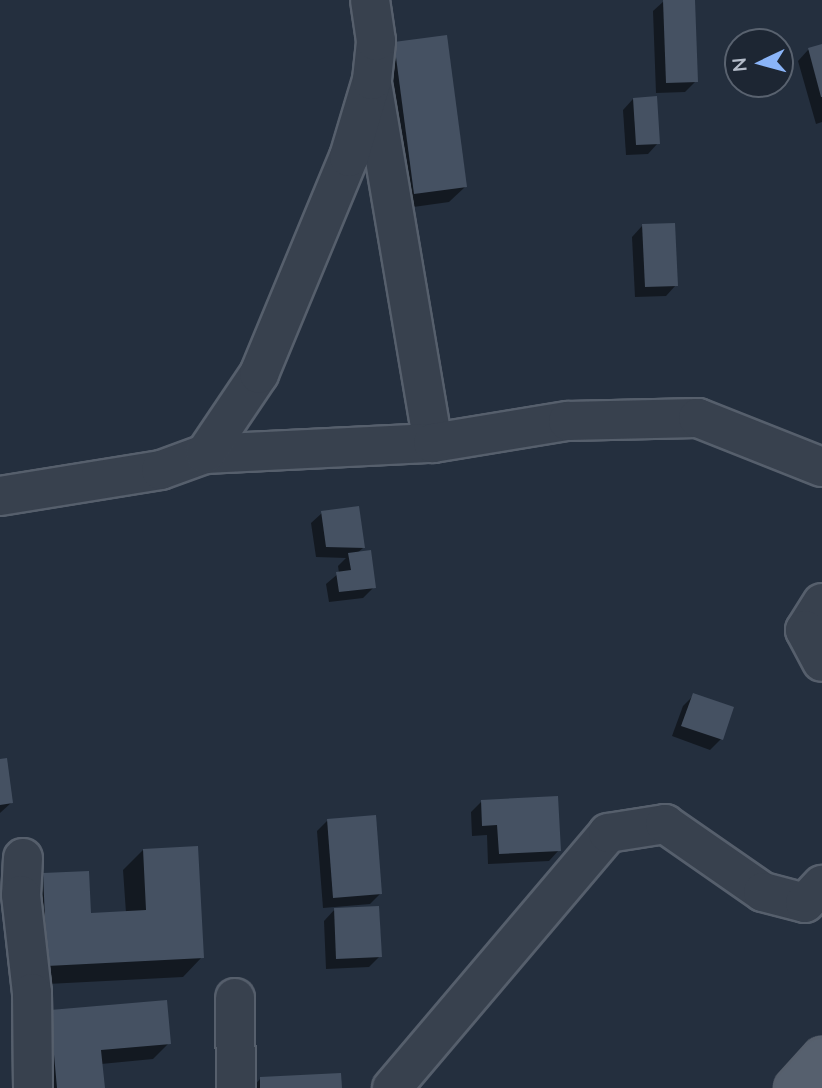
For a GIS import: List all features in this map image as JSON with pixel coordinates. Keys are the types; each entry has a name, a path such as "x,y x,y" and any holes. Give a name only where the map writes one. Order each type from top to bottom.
{"main road":[{"path":"794,1088 822,1056"}],"street":[{"path":"205,454 265,362 349,157 372,80 376,41 370,0"},
{"path":"372,80 433,443"},
{"path":"0,496 161,470 205,454 433,443 568,421 698,418 822,467"},
{"path":"822,603 805,630 822,662"},
{"path":"393,1088 608,833 665,824 763,892 805,903 822,885"},
{"path":"23,858 21,895 32,993 33,1088"},
{"path":"235,998 236,1088"}],"building":[{"path":"663,0 695,0 698,82 666,83"},
{"path":"447,35 467,187 414,194 394,42"},
{"path":"822,44 822,97 821,97 808,48"},
{"path":"657,96 660,144 636,145 633,98"},
{"path":"675,223 678,286 645,287 642,224"},
{"path":"359,506 365,548 326,547 321,511"},
{"path":"371,550 376,588 339,592 336,572 351,570 348,553"},
{"path":"693,693 734,707 723,740 681,726"},
{"path":"7,758 13,803 0,805 0,759"},
{"path":"558,796 561,851 499,854 497,825 482,826 481,800"},
{"path":"376,815 382,894 333,898 327,819"},
{"path":"198,846 204,958 47,966 43,873 89,871 91,913 146,910 143,849"},
{"path":"379,906 382,957 336,959 334,908"},
{"path":"167,1000 171,1044 101,1050 105,1088 57,1088 50,1010"},
{"path":"341,1073 342,1088 260,1088 260,1077"}]}
